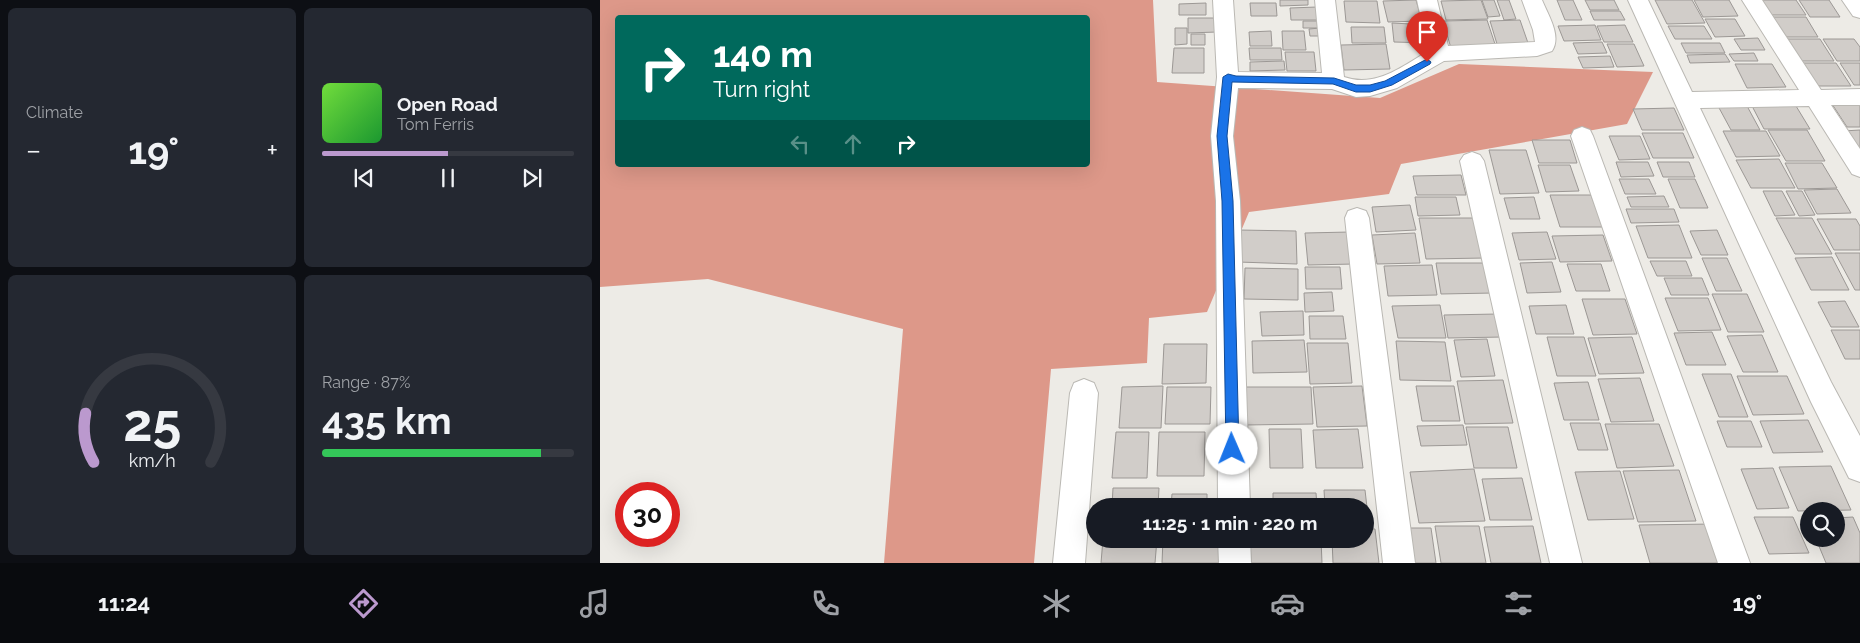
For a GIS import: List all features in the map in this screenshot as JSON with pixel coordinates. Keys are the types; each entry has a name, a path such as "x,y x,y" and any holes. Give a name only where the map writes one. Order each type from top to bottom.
{"street":[{"path":"1224,0 1229,78 1222,136 1228,201 1234,498"},
{"path":"1325,0 1334,81"},
{"path":"1427,0 1439,54"},
{"path":"1229,78 1334,81 1356,88 1370,88 1389,83 1439,54 1537,49 1545,46 1547,42 1532,0"},
{"path":"1638,0 1822,392 1860,467"},
{"path":"1752,0 1860,168"},
{"path":"1852,0 1860,11"},
{"path":"1684,100 1860,97"},
{"path":"1582,136 1734,563"},
{"path":"1472,161 1566,563"},
{"path":"1357,218 1399,563"},
{"path":"1069,563 1084,394"},
{"path":"1234,548 1235,563"}],"shaded area":[{"path":"600,0 1153,0 1157,82 1380,98 1459,64 1653,72 1627,124 1401,164 1389,194 1249,212 1207,312 1149,318 1147,363 1051,369 1034,563 884,563 903,329 708,279 600,287"}],"building":[{"path":"1280,0 1308,0 1308,5 1280,6"},
{"path":"1416,0 1422,21 1388,22 1383,1"},
{"path":"1481,0 1488,19 1446,20 1441,1"},
{"path":"1482,0 1494,0 1500,16 1488,17"},
{"path":"1497,0 1509,0 1516,19 1504,20"},
{"path":"1557,0 1573,0 1582,20 1565,20"},
{"path":"1585,0 1614,0 1619,10 1590,10"},
{"path":"1655,0 1692,0 1705,23 1667,24"},
{"path":"1694,0 1729,0 1738,16 1703,17"},
{"path":"1750,0 1796,0 1806,15 1758,15"},
{"path":"1799,0 1829,0 1840,17 1810,17"},
{"path":"1344,1 1377,1 1380,23 1346,22"},
{"path":"1206,3 1206,15 1179,15 1179,4"},
{"path":"1250,3 1276,3 1277,16 1251,16"},
{"path":"1317,7 1319,20 1291,20 1290,8"},
{"path":"1590,11 1620,11 1625,20 1594,20"},
{"path":"1765,17 1806,17 1818,37 1776,37"},
{"path":"1188,18 1217,18 1217,32 1188,33"},
{"path":"1705,19 1735,19 1745,36 1715,37"},
{"path":"1487,20 1496,47 1451,48 1443,21"},
{"path":"1520,20 1528,43 1497,44 1490,21"},
{"path":"1303,21 1318,21 1319,28 1303,28"},
{"path":"1392,23 1430,25 1432,43 1394,42"},
{"path":"1595,25 1601,40 1564,41 1558,26"},
{"path":"1625,25 1633,42 1604,42 1597,26"},
{"path":"1668,26 1704,26 1712,39 1675,39"},
{"path":"1351,27 1384,27 1386,43 1352,43"},
{"path":"1175,28 1187,28 1187,44 1175,45"},
{"path":"1320,28 1321,36 1310,36 1309,29"},
{"path":"1271,31 1272,46 1250,46 1249,32"},
{"path":"1282,31 1304,31 1306,50 1283,50"},
{"path":"1191,34 1205,34 1205,45 1191,45"},
{"path":"1758,38 1765,50 1741,50 1734,39"},
{"path":"1779,39 1820,39 1834,61 1792,61"},
{"path":"1823,39 1854,39 1860,47 1860,61 1837,61"},
{"path":"1602,42 1607,53 1578,54 1573,43"},
{"path":"1681,43 1720,43 1725,53 1686,53"},
{"path":"1386,44 1390,69 1344,70 1341,45"},
{"path":"1607,44 1634,44 1644,66 1617,67"},
{"path":"1174,48 1204,48 1204,73 1172,73"},
{"path":"1249,48 1281,48 1282,60 1250,60"},
{"path":"1285,52 1314,52 1316,71 1287,71"},
{"path":"1754,53 1758,61 1734,61 1729,54"},
{"path":"1725,54 1730,62 1690,63 1687,55"},
{"path":"1610,56 1614,67 1583,68 1578,57"},
{"path":"1284,61 1285,70 1250,71 1250,62"},
{"path":"1789,63 1836,63 1851,86 1803,86"},
{"path":"1840,63 1860,63 1860,85 1854,85"},
{"path":"1735,64 1772,64 1786,87 1747,88"},
{"path":"1860,103 1860,127 1847,127 1832,104"},
{"path":"1718,106 1747,106 1760,130 1731,130"},
{"path":"1752,106 1796,106 1810,129 1764,129"},
{"path":"1674,108 1684,130 1642,130 1633,109"},
{"path":"1768,130 1807,130 1825,161 1786,161"},
{"path":"1860,130 1860,157 1843,131"},
{"path":"1723,131 1766,131 1780,156 1736,157"},
{"path":"1642,133 1683,133 1694,158 1653,158"},
{"path":"1609,136 1640,136 1650,159 1619,160"},
{"path":"1532,140 1570,140 1577,163 1539,163"},
{"path":"1489,150 1526,150 1539,193 1500,194"},
{"path":"1779,159 1795,188 1751,188 1736,160"},
{"path":"1616,162 1648,162 1654,176 1621,177"},
{"path":"1657,162 1689,162 1695,177 1663,177"},
{"path":"1785,163 1822,163 1837,188 1798,189"},
{"path":"1538,165 1570,165 1579,191 1546,192"},
{"path":"1461,175 1466,195 1417,195 1413,176"},
{"path":"1619,179 1649,179 1656,194 1625,194"},
{"path":"1668,179 1695,179 1708,208 1680,208"},
{"path":"1837,189 1851,213 1817,214 1804,190"},
{"path":"1763,191 1782,191 1795,215 1775,216"},
{"path":"1786,191 1802,191 1815,215 1799,216"},
{"path":"1550,195 1591,195 1603,227 1560,227"},
{"path":"1664,196 1669,207 1631,207 1627,197"},
{"path":"1415,197 1456,197 1460,215 1418,216"},
{"path":"1534,197 1540,219 1510,219 1504,198"},
{"path":"1410,205 1416,230 1376,232 1372,207"},
{"path":"1626,209 1674,209 1679,222 1631,223"},
{"path":"1419,218 1475,218 1485,258 1426,259"},
{"path":"1776,218 1812,218 1832,254 1795,254"},
{"path":"1817,219 1856,219 1860,226 1860,250 1834,250"},
{"path":"1679,225 1692,258 1648,258 1636,226"},
{"path":"1239,230 1296,231 1297,264 1238,262"},
{"path":"1717,230 1728,255 1701,255 1690,231"},
{"path":"1350,232 1354,264 1308,265 1305,233"},
{"path":"1547,232 1556,259 1519,260 1512,233"},
{"path":"1415,233 1420,263 1377,264 1372,235"},
{"path":"1603,235 1612,261 1560,262 1552,236"},
{"path":"1835,253 1860,253 1860,290 1855,290"},
{"path":"1832,257 1849,290 1811,290 1795,258"},
{"path":"1702,258 1727,258 1742,291 1716,291"},
{"path":"1650,261 1686,261 1692,276 1657,276"},
{"path":"1552,262 1561,292 1527,293 1520,263"},
{"path":"1436,263 1487,263 1493,293 1441,294"},
{"path":"1567,264 1601,264 1610,291 1576,291"},
{"path":"1432,265 1437,295 1388,296 1384,266"},
{"path":"1305,267 1340,267 1342,289 1306,289"},
{"path":"1245,268 1298,269 1298,300 1244,299"},
{"path":"1664,278 1702,278 1709,295 1671,295"},
{"path":"1332,292 1334,311 1305,312 1304,293"},
{"path":"1712,294 1747,294 1764,332 1728,332"},
{"path":"1665,298 1708,298 1721,330 1678,331"},
{"path":"1582,299 1625,299 1637,334 1593,335"},
{"path":"1845,301 1859,327 1831,327 1818,302"},
{"path":"1440,305 1446,338 1398,338 1392,306"},
{"path":"1566,305 1574,334 1536,334 1529,306"},
{"path":"1303,311 1304,335 1262,336 1260,312"},
{"path":"1498,314 1503,337 1448,338 1444,315"},
{"path":"1309,316 1343,316 1346,339 1310,339"},
{"path":"1831,330 1860,330 1860,359 1845,359"},
{"path":"1712,332 1726,365 1686,365 1674,333"},
{"path":"1762,335 1778,372 1743,372 1727,336"},
{"path":"1547,337 1584,337 1596,376 1557,376"},
{"path":"1632,337 1644,373 1599,374 1588,338"},
{"path":"1487,339 1495,376 1461,377 1454,340"},
{"path":"1304,340 1307,372 1253,373 1252,341"},
{"path":"1396,341 1445,342 1451,381 1400,380"},
{"path":"1307,343 1348,343 1352,383 1310,384"},
{"path":"1164,344 1207,344 1206,383 1162,384"},
{"path":"1702,374 1731,374 1748,417 1719,417"},
{"path":"1737,376 1787,376 1804,414 1753,415"},
{"path":"1640,378 1654,421 1611,422 1598,379"},
{"path":"1503,380 1513,423 1465,424 1457,381"},
{"path":"1588,382 1599,420 1564,420 1554,383"},
{"path":"1163,386 1161,428 1119,428 1122,387"},
{"path":"1362,386 1367,426 1317,427 1313,387"},
{"path":"1416,386 1454,386 1460,421 1422,421"},
{"path":"1167,387 1211,387 1210,424 1165,424"},
{"path":"1245,387 1311,387 1313,424 1245,425"},
{"path":"1808,420 1823,452 1773,453 1760,421"},
{"path":"1717,421 1751,421 1762,447 1727,447"},
{"path":"1570,423 1600,423 1608,450 1578,450"},
{"path":"1605,424 1659,424 1674,466 1617,468"},
{"path":"1463,425 1467,445 1421,446 1417,426"},
{"path":"1466,427 1508,427 1517,468 1474,468"},
{"path":"1269,429 1301,429 1303,468 1270,468"},
{"path":"1358,429 1363,468 1316,468 1313,430"},
{"path":"1116,432 1149,432 1147,478 1112,478"},
{"path":"1159,432 1205,432 1204,476 1157,476"},
{"path":"1831,466 1851,510 1845,510 1845,502 1800,502 1800,511 1798,511 1779,467"},
{"path":"1773,468 1789,508 1757,509 1741,469"},
{"path":"1474,469 1485,521 1419,523 1410,472"},
{"path":"1679,470 1696,521 1638,522 1623,471"},
{"path":"1620,471 1634,519 1588,520 1575,472"},
{"path":"1522,478 1532,520 1490,520 1482,479"},
{"path":"1113,488 1159,488 1158,498 1112,498"},
{"path":"1324,490 1365,490 1366,498 1324,498"},
{"path":"1273,493 1316,493 1316,498 1273,498"},
{"path":"1172,494 1207,494 1207,498 1172,498"},
{"path":"1754,517 1793,517 1800,533 1800,547 1806,547 1809,553 1769,554"},
{"path":"1845,517 1853,517 1860,533 1860,563 1826,563 1819,547 1845,547"},
{"path":"1713,524 1727,563 1650,563 1639,525"},
{"path":"1435,526 1479,526 1486,563 1441,563"},
{"path":"1533,526 1541,563 1491,563 1484,527"},
{"path":"1407,528 1431,528 1436,563 1411,563"},
{"path":"1375,529 1379,563 1333,563 1332,548 1374,548"},
{"path":"1102,548 1156,548 1155,563 1101,563"},
{"path":"1163,548 1227,548 1227,563 1162,563"},
{"path":"1250,548 1321,548 1322,563 1251,563"}],"route":[{"path":"1232,449 1228,201 1222,136 1228,77 1235,80 1334,81 1356,88 1370,88 1389,83 1427,62"}]}
